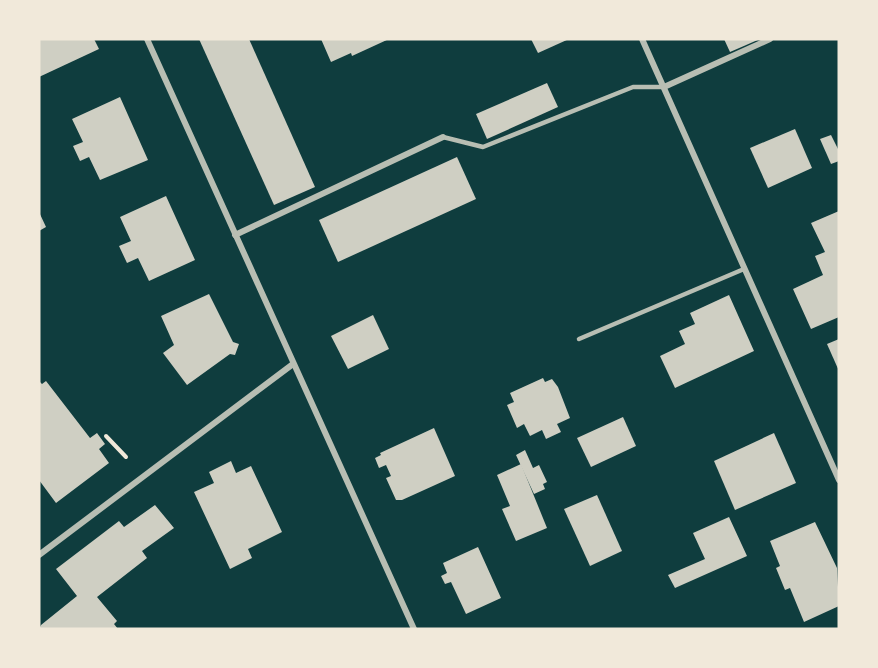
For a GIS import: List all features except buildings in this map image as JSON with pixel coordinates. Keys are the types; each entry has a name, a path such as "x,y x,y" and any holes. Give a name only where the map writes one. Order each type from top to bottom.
{"street":[{"path":"147,39 414,629"},
{"path":"642,39 839,480"},
{"path":"664,87 770,39"},
{"path":"235,235 443,137"},
{"path":"39,555 293,364"}],"lane":[{"path":"443,137 483,147 633,87 664,87"},
{"path":"579,339 744,269"}],"path":[{"path":"106,436 126,458"}]}
